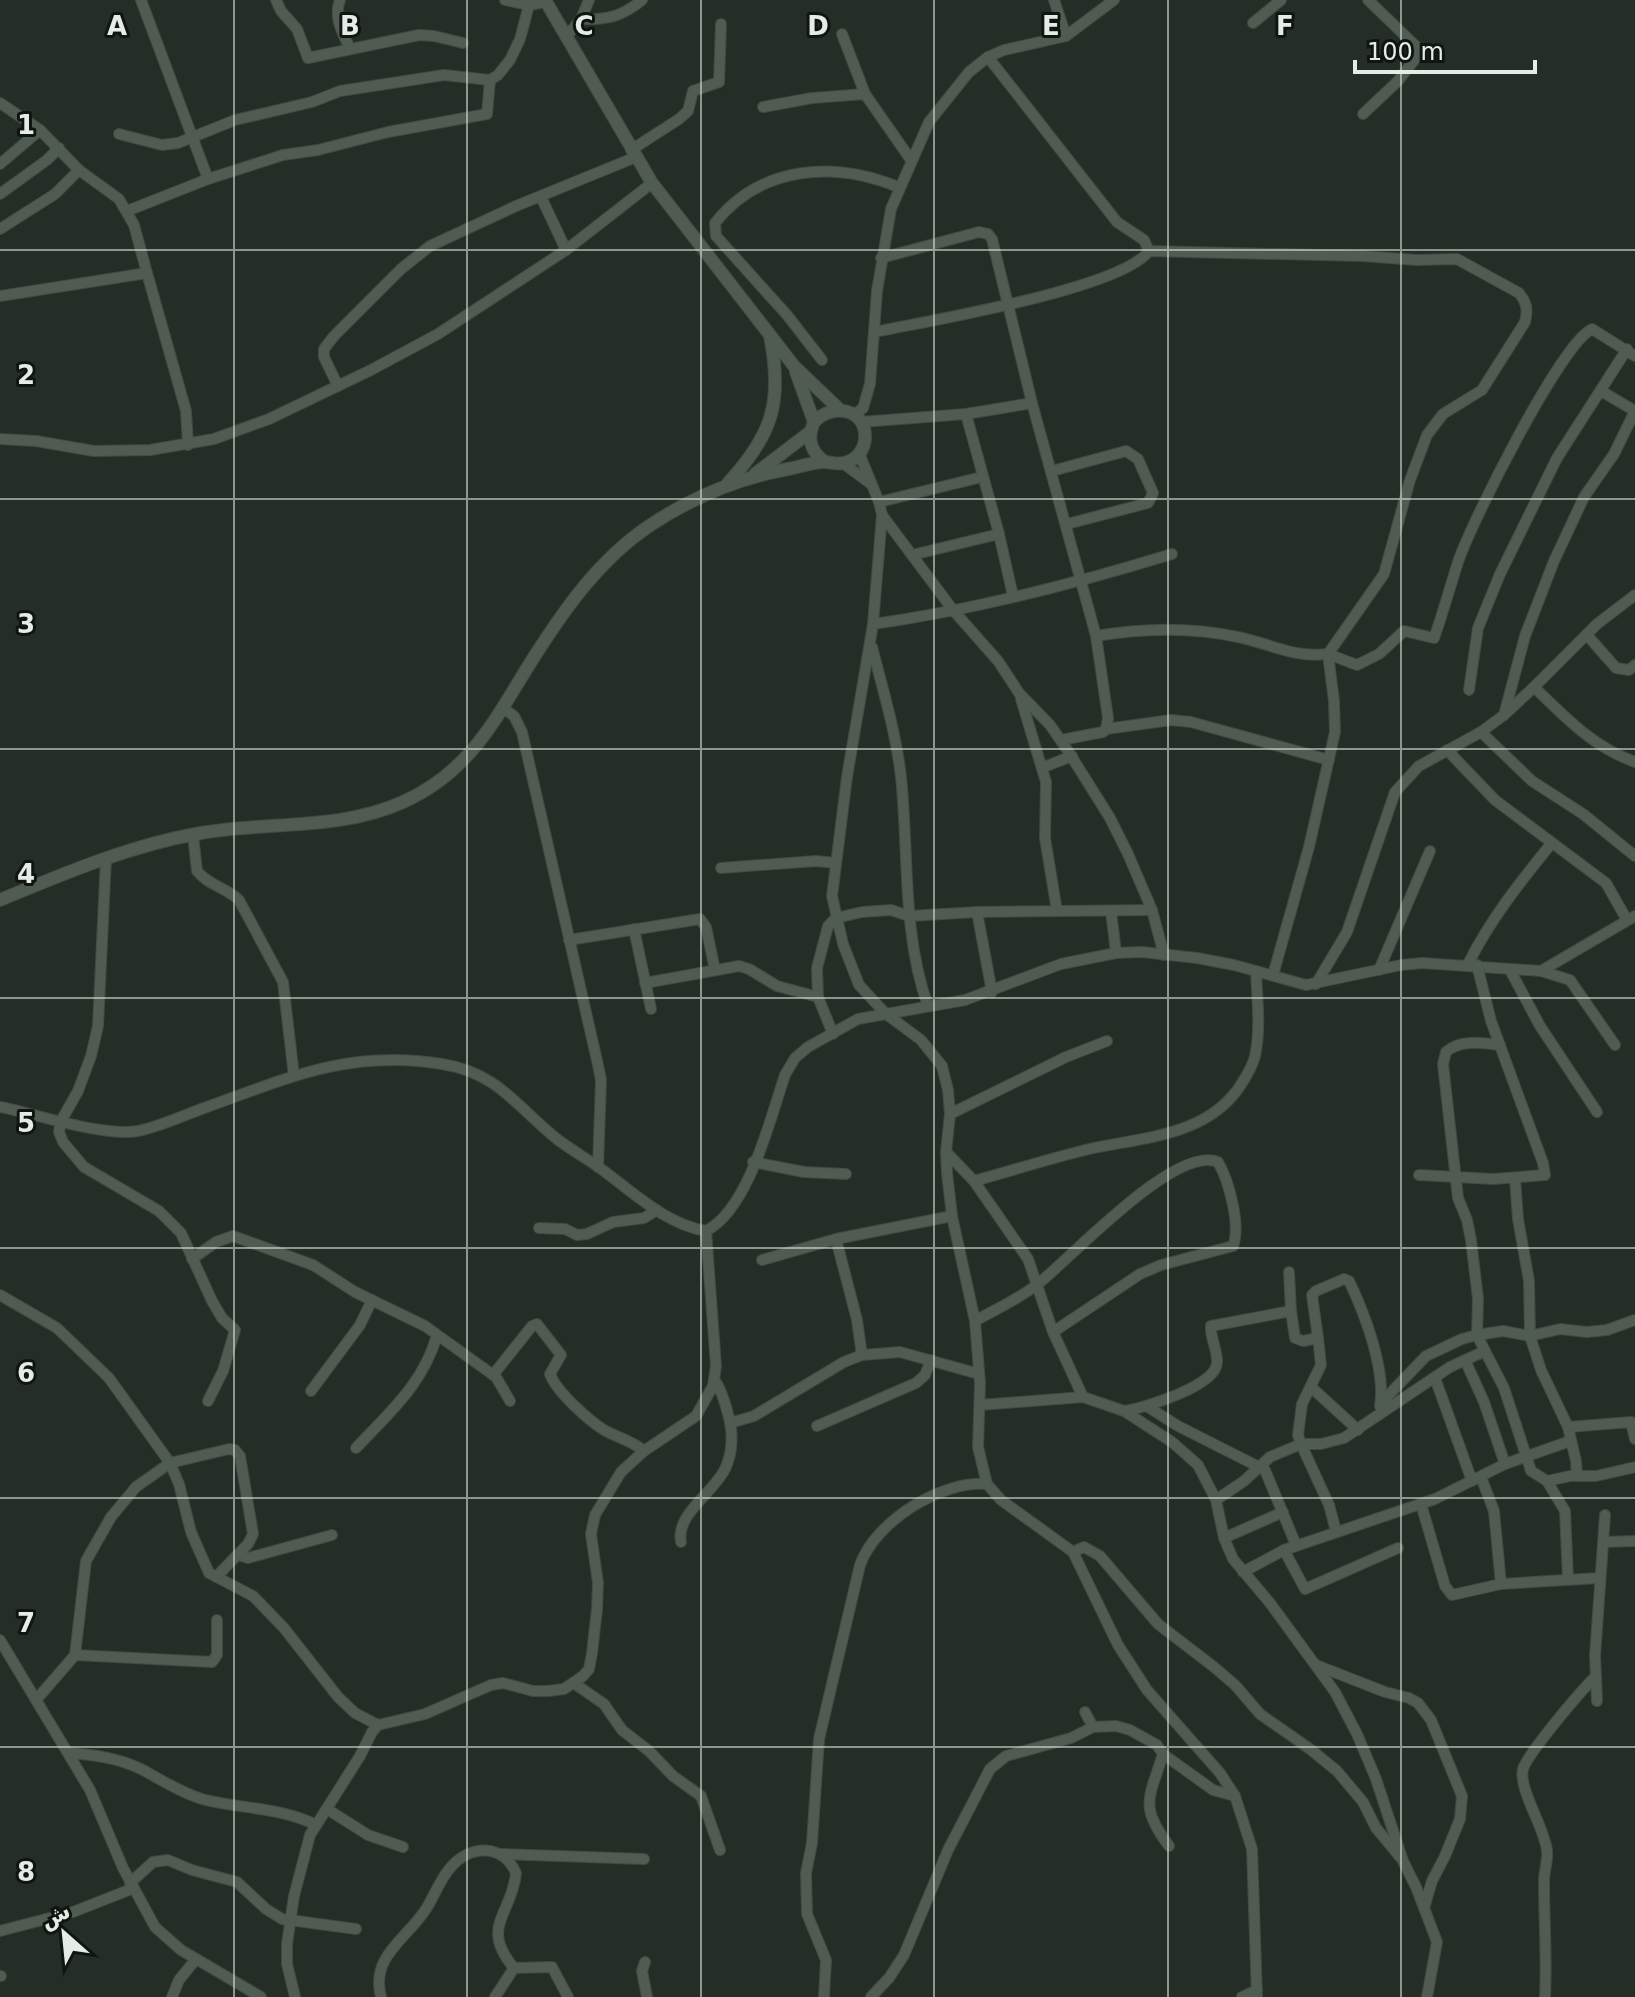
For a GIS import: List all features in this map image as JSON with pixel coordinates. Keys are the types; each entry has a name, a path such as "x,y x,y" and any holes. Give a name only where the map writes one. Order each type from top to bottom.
{"street":[{"path":"141,0 208,179"},
{"path":"276,0 281,11 297,29 308,58 419,35 463,43"},
{"path":"340,0 336,12 350,49"},
{"path":"508,0 529,5 546,1 652,183 794,366 839,409 857,418 966,414 1032,403"},
{"path":"566,37 581,19 589,0"},
{"path":"581,19 606,20 623,14 642,0"},
{"path":"1054,0 1066,36"},
{"path":"1096,0 1099,12"},
{"path":"857,418 867,398 881,258 891,209 898,187 937,112 969,72 988,57 1004,50 1066,36 1114,0"},
{"path":"1253,23 1281,0"},
{"path":"1363,114 1398,81 1421,51 1368,0"},
{"path":"119,134 162,145 192,138 235,120 312,102 340,91 444,75 490,80 510,60 520,39 529,5"},
{"path":"338,386 324,357 324,349 392,277 430,246 633,154 657,131 679,119 688,111 693,91 719,82 721,24"},
{"path":"842,34 865,94 911,160"},
{"path":"988,57 1117,222 1126,231 1144,240 1149,251"},
{"path":"127,211 208,179 283,155 487,114 490,80"},
{"path":"763,107 812,98 865,94"},
{"path":"0,103 40,130 79,170 119,199 127,211 186,411 188,445"},
{"path":"0,164 40,130"},
{"path":"0,194 59,148"},
{"path":"0,229 55,194 79,170"},
{"path":"822,360 794,323 716,236 715,223 748,192 769,180 799,174 842,173 876,178 898,187"},
{"path":"0,439 121,452 188,445 249,427 338,386 438,334 566,250 652,183"},
{"path":"541,197 566,250"},
{"path":"881,258 984,232 992,239 1032,403 1096,636 1108,718 1106,729"},
{"path":"875,332 1008,306 1115,272 1143,259 1149,251"},
{"path":"1149,251 1457,259 1519,293 1527,312 1525,322 1482,390 1443,414 1427,435 1410,480 1384,574 1328,654 1335,732 1309,847 1273,975"},
{"path":"718,268 734,256"},
{"path":"0,296 147,273"},
{"path":"1096,636 1133,630 1184,628 1251,640 1293,654 1328,654 1357,665 1379,654 1404,631 1434,638 1468,538 1503,466 1568,352 1583,334 1592,329 1631,352 1557,458 1500,574 1478,628 1469,690"},
{"path":"724,488 746,460 772,416 777,370 769,333"},
{"path":"794,366 812,427 812,450 825,462"},
{"path":"1504,715 1525,636 1554,561 1584,497 1614,454 1635,411 1601,391"},
{"path":"0,900 148,844 246,828 340,822 403,802 452,773 491,726 566,610 606,560 651,525 752,475 829,410 839,409"},
{"path":"966,414 1013,596"},
{"path":"844,464 859,453 865,438 857,418"},
{"path":"1052,471 1126,451 1138,459 1153,493 1148,503 1067,524"},
{"path":"859,453 882,515 873,624 832,896 836,918 859,985 886,1014 921,1040 942,1066 950,1114 946,1152 952,1216 975,1321 980,1405 978,1447 987,1484 1001,1500 1073,1552 1118,1645 1147,1690 1220,1773 1235,1796 1252,1849 1257,1994 1242,1997"},
{"path":"752,475 825,462 844,464 871,484"},
{"path":"879,502 982,477"},
{"path":"882,515 953,610 998,661 1019,693 1072,756 1110,818 1152,910 1164,955"},
{"path":"912,555 999,534"},
{"path":"873,624 953,610 1081,581 1172,554"},
{"path":"1316,984 1347,932 1395,792 1419,766 1481,732 1504,715 1587,635 1635,595"},
{"path":"1587,635 1616,668 1629,670 1635,665"},
{"path":"870,641 898,754 909,916 918,978 928,1006"},
{"path":"1534,687 1587,738 1613,754 1635,762"},
{"path":"1019,693 1044,767 1045,838 1057,911"},
{"path":"503,708 514,716 522,732 601,1080 598,1167"},
{"path":"1061,740 1106,729 1171,720 1191,722 1329,760"},
{"path":"1481,732 1532,781 1583,814 1635,856"},
{"path":"1447,750 1495,800 1606,883 1631,918 1541,971"},
{"path":"1044,767 1072,756"},
{"path":"193,835 200,876 239,900 283,982 294,1076"},
{"path":"1419,1175 1515,1179 1541,1178 1545,1173 1473,965 1483,934 1551,844"},
{"path":"1379,970 1430,851"},
{"path":"106,858 98,1026 91,1056 78,1091 61,1121 59,1132 63,1142 84,1167 108,1184 159,1211 181,1233 200,1279 222,1318 235,1330 223,1371 208,1401"},
{"path":"721,868 816,861 836,863"},
{"path":"833,1034 818,997 817,968 828,926 836,918 891,910 909,916 1152,910"},
{"path":"1111,911 1116,953"},
{"path":"977,912 992,992"},
{"path":"569,940 700,919 706,927 715,970"},
{"path":"634,929 651,1009"},
{"path":"0,1107 113,1131 136,1131 338,1063 418,1060 467,1069 495,1083 557,1139 657,1210 686,1226 706,1231 716,1226 734,1203 753,1162 785,1075 795,1058 808,1047 858,1019 992,992 1061,964 1116,953 1142,952 1197,958 1273,975 1292,983 1316,984 1422,963 1541,971 1570,980 1615,1045"},
{"path":"645,983 743,967 777,986 818,997"},
{"path":"1510,970 1540,1026 1597,1112"},
{"path":"974,1181 1086,1150 1151,1138 1206,1120 1219,1111 1231,1099 1255,1057 1258,1011 1256,971"},
{"path":"950,1114 1066,1057 1107,1041"},
{"path":"1500,1045 1478,1043 1455,1046 1448,1049 1444,1056 1455,1176 1458,1198 1471,1240 1478,1299 1477,1335 1504,1388 1531,1471 1547,1481 1567,1516 1568,1579"},
{"path":"946,1152 974,1181 1028,1259 1053,1332 1083,1397"},
{"path":"975,1321 1037,1286 1166,1174 1205,1159 1218,1162 1233,1207 1236,1239 1233,1246 1161,1265 1140,1274 1053,1332"},
{"path":"753,1162 804,1172 846,1174"},
{"path":"1515,1179 1518,1219 1529,1281 1530,1336 1541,1370 1568,1427 1577,1476"},
{"path":"539,1228 587,1234 613,1222 644,1218 657,1210"},
{"path":"762,1260 836,1239 952,1216"},
{"path":"0,1295 57,1328 109,1378 170,1463 199,1555 209,1573 253,1596 355,1713 378,1725 425,1714 491,1685 503,1683 533,1691 564,1689 575,1684 589,1669 598,1583 591,1534 595,1515 621,1472 644,1451 696,1416 707,1401 714,1379 716,1366 706,1231"},
{"path":"192,1259 216,1242 233,1236 313,1265 437,1335 493,1375 510,1401"},
{"path":"836,1239 857,1320 862,1355"},
{"path":"1289,1272 1295,1338 1303,1341 1318,1338"},
{"path":"1336,1531 1329,1505 1298,1435 1302,1404 1321,1365 1312,1295 1346,1280 1369,1332 1382,1391 1378,1417"},
{"path":"311,1391 360,1325 372,1300"},
{"path":"1124,1411 1148,1407 1203,1381 1214,1372 1217,1362 1211,1326 1291,1311"},
{"path":"1381,1403 1426,1356 1454,1342 1503,1331 1530,1336 1560,1329 1587,1332 1607,1330 1635,1320"},
{"path":"493,1375 532,1326 537,1324 561,1355 550,1374 557,1387 598,1425 633,1442 644,1451"},
{"path":"356,1448 407,1395 424,1369 437,1335"},
{"path":"1216,1500 1270,1457 1301,1444 1321,1444 1344,1438 1450,1367 1485,1351"},
{"path":"730,1423 754,1416 844,1362 862,1355 900,1352 979,1374"},
{"path":"817,1426 916,1383 925,1375 931,1360"},
{"path":"1465,1360 1484,1402 1505,1464"},
{"path":"1435,1378 1476,1479 1494,1511 1501,1584"},
{"path":"681,1542 682,1526 724,1470 731,1449 730,1423 720,1387 714,1379"},
{"path":"1311,1387 1358,1430"},
{"path":"980,1405 1083,1397 1124,1411 1187,1454 1198,1465 1216,1500 1224,1538 1233,1559 1270,1603 1335,1692 1357,1734 1376,1779 1403,1861 1437,1942 1427,1997"},
{"path":"1148,1407 1178,1426 1261,1466 1269,1476 1296,1545"},
{"path":"1568,1427 1631,1422 1635,1439"},
{"path":"1243,1572 1296,1545 1421,1504 1505,1464 1570,1441"},
{"path":"36,1700 75,1655 83,1574 91,1549 126,1498 170,1463 229,1449 240,1456 253,1534 248,1544 216,1577"},
{"path":"1547,1481 1596,1476 1635,1467"},
{"path":"824,1997 826,1960 807,1914 806,1873 812,1843 819,1739 860,1565 872,1542 912,1508 953,1486 987,1484"},
{"path":"1421,1504 1452,1595 1501,1584 1599,1578"},
{"path":"1224,1538 1283,1512"},
{"path":"1597,1701 1594,1678 1605,1515"},
{"path":"238,1555 248,1558 332,1535"},
{"path":"1604,1542 1635,1541"},
{"path":"1073,1552 1084,1547 1100,1556 1158,1624 1235,1685 1260,1714 1337,1771 1363,1802 1376,1828 1403,1861"},
{"path":"1284,1550 1305,1589 1398,1548"},
{"path":"75,1655 212,1662 217,1655 217,1620"},
{"path":"0,1640 70,1753 90,1790 132,1886 162,1935 261,1997"},
{"path":"1315,1665 1409,1698 1418,1703 1431,1720 1462,1796 1460,1819 1432,1881 1423,1910"},
{"path":"1545,1997 1544,1882 1548,1853 1522,1772 1572,1700 1594,1678"},
{"path":"575,1684 604,1704 622,1730 649,1751 673,1776 701,1796 720,1850"},
{"path":"1085,1712 1093,1727"},
{"path":"295,1997 287,1964 290,1921 310,1835 378,1725"},
{"path":"871,1997 889,1978 904,1955 948,1850 990,1769 1006,1756 1071,1738 1093,1727 1116,1726 1157,1745 1163,1754 1213,1790 1235,1796"},
{"path":"70,1753 113,1758 142,1769 184,1793 230,1805 294,1815 316,1825"},
{"path":"1163,1754 1152,1788 1149,1812 1152,1822 1169,1846"},
{"path":"327,1809 368,1835 403,1847"},
{"path":"381,1997 378,1978 384,1961 426,1909 457,1860 492,1850 501,1854 644,1859"},
{"path":"501,1854 516,1873 497,1935 514,1968"},
{"path":"0,1931 73,1912 132,1886 153,1862 168,1860 237,1882 266,1909 290,1921 356,1929"},
{"path":"172,1997 179,1980 196,1959"},
{"path":"645,1962 642,1971 647,1997"},
{"path":"514,1968 552,1967 568,1997"},
{"path":"495,1997 514,1968"}]}
